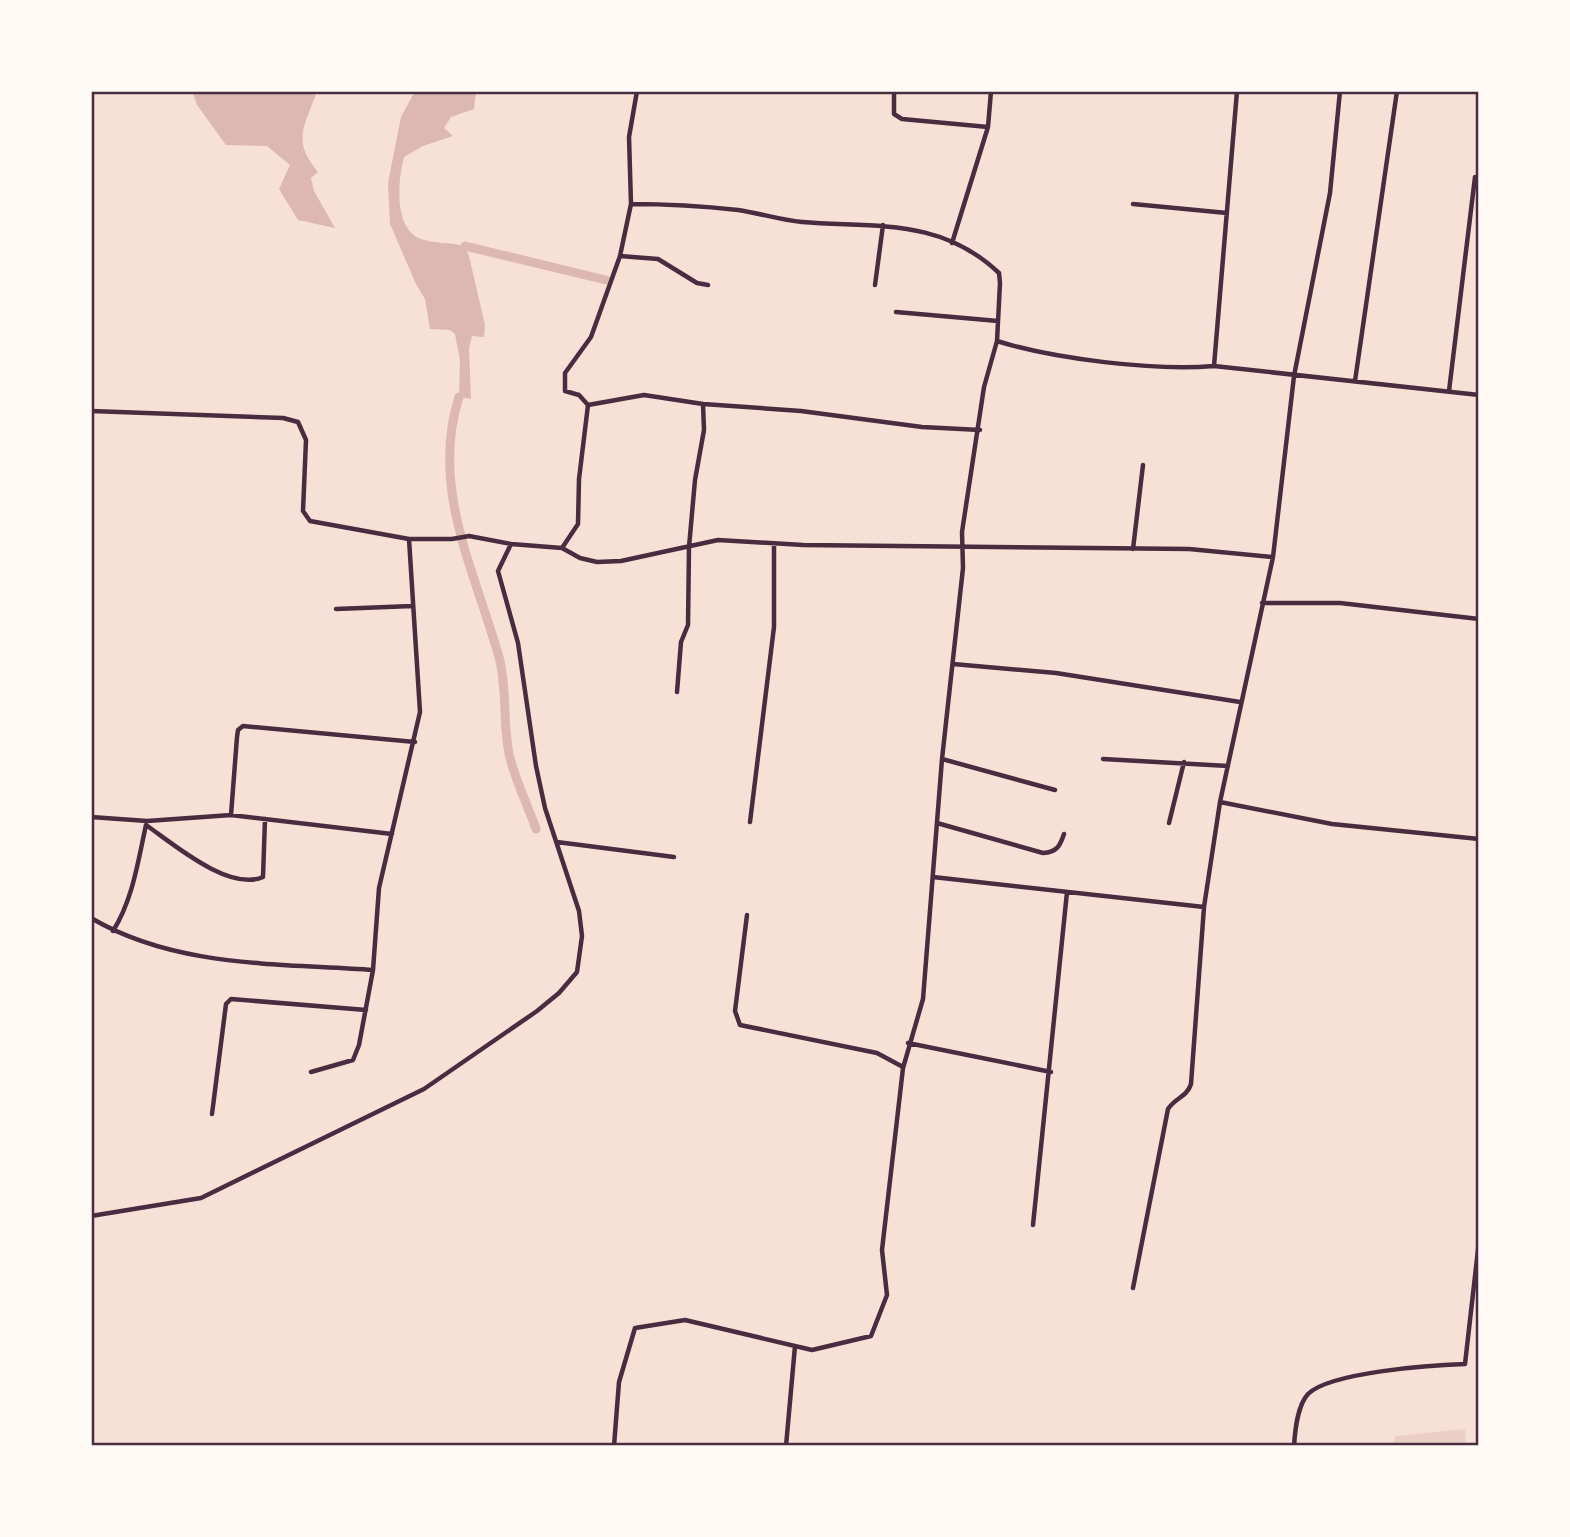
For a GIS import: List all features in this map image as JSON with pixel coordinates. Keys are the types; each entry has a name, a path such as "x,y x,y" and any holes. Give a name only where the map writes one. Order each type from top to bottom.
{"street":[{"path":"562,548 578,524 579,479 588,405 579,395 565,391 563,382 565,373 591,337 620,256 631,204 629,137 637,91"},
{"path":"894,91 894,114 902,119 988,127"},
{"path":"952,243 988,127 991,91"},
{"path":"1214,366 1237,91"},
{"path":"1133,1288 1168,1109 1173,1101 1185,1095 1191,1084 1204,907 1220,802 1273,557 1294,376 1330,193 1340,91"},
{"path":"1355,381 1397,91"},
{"path":"1448,391 1475,177"},
{"path":"614,1446 619,1382 635,1328 685,1320 812,1350 871,1336 887,1295 882,1250 903,1068 908,1043 923,999 942,759 964,545 962,532 980,430 984,387 997,341 999,273 986,261 933,233 883,225 799,222 707,207 631,204"},
{"path":"1133,204 1227,212"},
{"path":"875,285 883,225"},
{"path":"620,256 658,259 697,283 708,285"},
{"path":"895,312 998,321"},
{"path":"997,341 1056,355 1189,368 1214,366 1479,395"},
{"path":"588,405 644,396 703,404 801,411 922,427 980,430"},
{"path":"677,692 681,642 688,625 689,547 695,480 704,430 703,404"},
{"path":"91,411 283,418 298,422 306,440 303,511 310,521 409,539 452,539 469,536 511,544 562,548 580,558 597,562 621,562 718,540 775,544 1211,550 1273,557"},
{"path":"1133,549 1143,465"},
{"path":"311,1072 352,1060 366,1010 373,970 379,888 420,712 409,539"},
{"path":"91,1216 201,1198 424,1089 537,1011 570,982 581,957 579,911 536,766 526,686 498,571 511,544"},
{"path":"750,822 774,627 775,544"},
{"path":"1262,603 1340,603 1441,617 1479,619"},
{"path":"336,609 412,606"},
{"path":"953,664 1056,673 1241,702"},
{"path":"231,815 237,737 238,730 243,726 415,742"},
{"path":"942,759 1055,790"},
{"path":"1103,759 1228,766"},
{"path":"1169,823 1184,762"},
{"path":"1220,802 1332,824 1479,838"},
{"path":"91,817 146,823 231,815 392,834"},
{"path":"146,823 208,868 235,877 259,879 263,877 265,818"},
{"path":"113,931 122,917 132,887 146,823"},
{"path":"937,823 1043,853 1053,853 1060,846 1064,834"},
{"path":"557,842 674,857"},
{"path":"933,877 1204,907"},
{"path":"1033,1225 1051,1072 1067,892"},
{"path":"747,915 735,1011 740,1025 747,1029 877,1053 903,1068"},
{"path":"91,918 113,931 176,953 201,958 373,970"},
{"path":"212,1114 226,1004 232,999 240,997 366,1010"},
{"path":"908,1043 1051,1072"},
{"path":"1294,1446 1304,1401 1321,1386 1398,1367 1465,1364 1479,1241"},
{"path":"786,1446 795,1346"}],"shaded area":[{"path":"192,91 317,91 305,124 303,142 310,161 318,172 311,178 314,191 335,228 298,220 279,189 290,165 267,146 226,145 197,105"},
{"path":"415,91 476,91 474,109 451,117 444,128 453,136 423,146 404,157 399,190 402,214 412,234 426,241 465,246 469,256 485,325 484,337 472,336 469,348 471,399 459,397 460,360 455,334 450,330 430,329 425,299 390,224 388,183 401,117"},
{"path":"1465,1429 1466,1446 1391,1446 1396,1436"}],"waterway":[{"path":"465,246 606,280"},
{"path":"459,397 451,431 453,496 468,561 502,670 510,758 536,829"}]}
